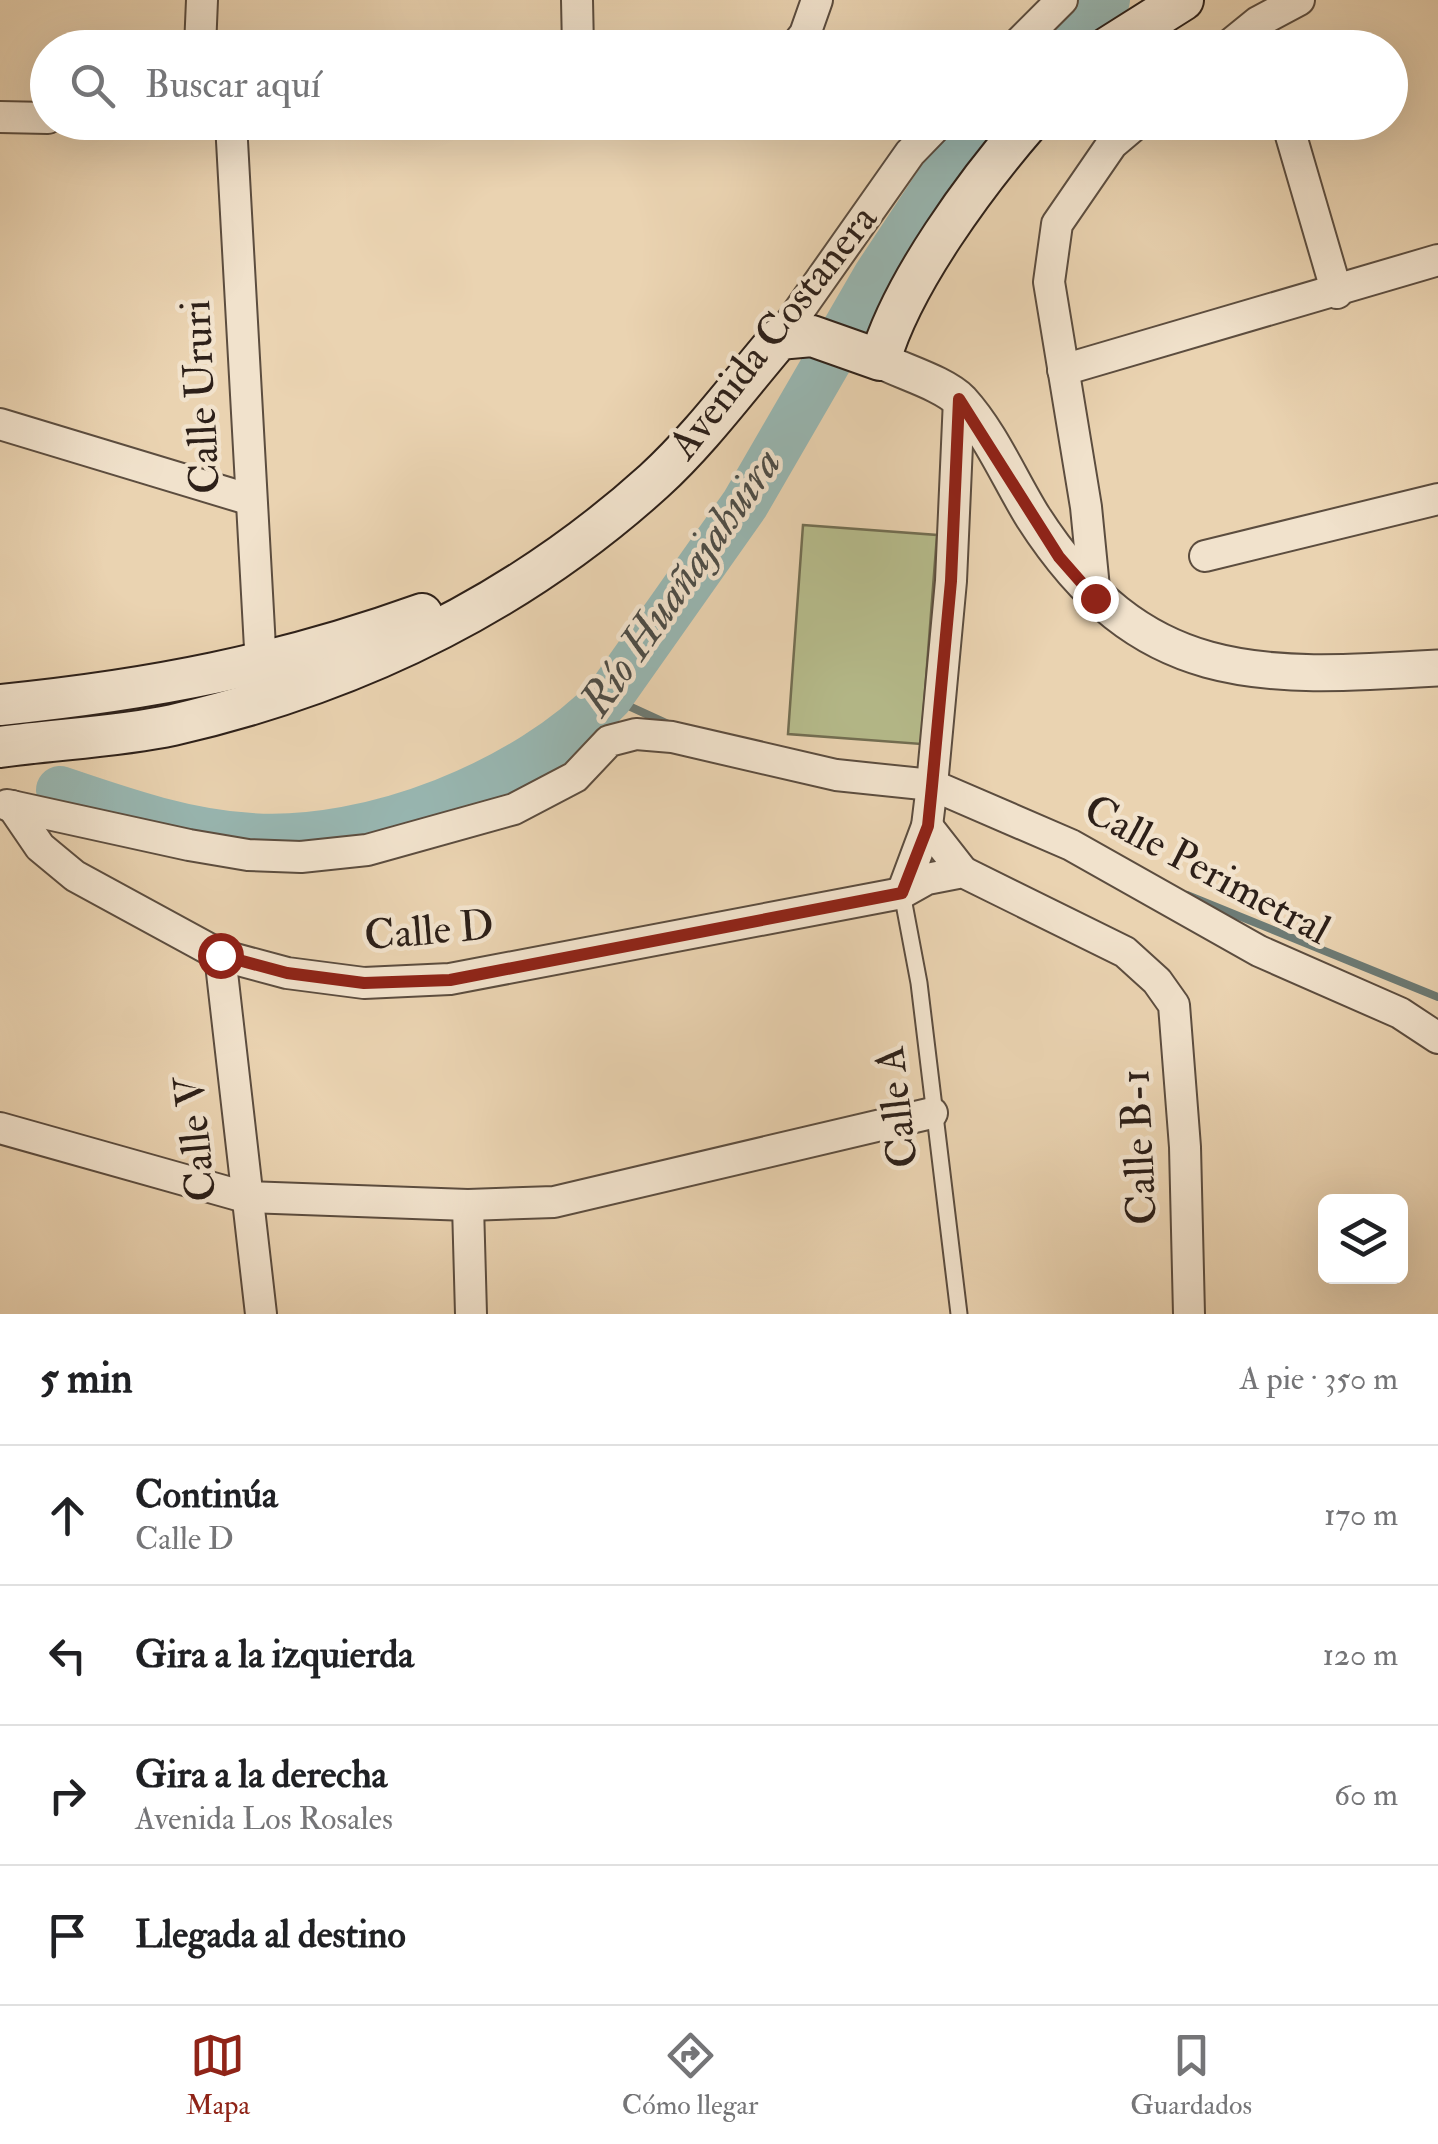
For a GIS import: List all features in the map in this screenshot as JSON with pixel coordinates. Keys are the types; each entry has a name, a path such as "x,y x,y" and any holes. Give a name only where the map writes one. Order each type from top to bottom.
{"main road":[{"path":"1136,30 1183,0"},
{"name":"Avenida Costanera","path":"876,359 951,223 1016,140"},
{"path":"795,337 876,359"},
{"name":"Avenida Costanera","path":"0,746 170,726 296,691 379,660 477,611 547,566 656,480 795,337"},
{"name":"Avenida Costanera","path":"0,705 260,666 347,641 547,566"},
{"path":"170,726 235,698 254,682 260,666"}],"street":[{"path":"201,30 202,0"},
{"path":"577,0 578,30"},
{"path":"806,30 817,0"},
{"path":"1032,30 1062,0"},
{"path":"1267,30 1299,0"},
{"path":"0,116 30,117"},
{"name":"Calle Ururi","path":"232,140 248,500 260,666"},
{"name":"Avenida Costanera","path":"795,337 910,153 923,140"},
{"path":"1095,598 1049,282 1057,224 1117,140"},
{"path":"1292,140 1337,293"},
{"path":"1064,370 1337,293 1438,260"},
{"path":"876,359 959,399 1059,557 1095,598 1158,643 1253,672 1335,675 1438,668"},
{"path":"902,893 928,826 951,581 959,399"},
{"path":"0,424 248,500"},
{"path":"1205,556 1438,498"},
{"name":"Calle Perimetral","path":"6,805 81,825 248,855 301,857 367,850 514,809 575,777 608,742 636,734 672,736 836,775 932,786 1071,845 1259,951 1400,1013 1438,1038"},
{"name":"Calle D","path":"6,805 59,865 220,955 287,973 364,983 450,980 902,893 928,880 963,872"},
{"path":"928,826 963,872"},
{"name":"Calle B-1","path":"963,872 1125,952 1157,981 1174,1005 1185,1147 1188,1314"},
{"name":"Calle V","path":"220,955 261,1314"},
{"path":"0,1128 245,1197 468,1205 554,1202 932,1113"},
{"path":"468,1205 472,1314"}],"lane":[{"name":"Calle A","path":"902,893 919,984 959,1314"}],"green space":[{"path":"803,525 937,535 921,744 788,734"}],"waterway":[{"name":"Río Huañajahuira","path":"1070,30 1106,0"},
{"name":"Río Huañajahuira","path":"60,790 202,831 297,837 346,831 444,802 491,781 575,728 609,697 745,504 877,276 967,140"},
{"path":"609,697 668,724"},
{"path":"1187,895 1438,997"}],"route":[{"path":"220,955 287,973 364,983 450,980 902,893 928,826 951,581 959,399 1059,557 1095,598"}]}
